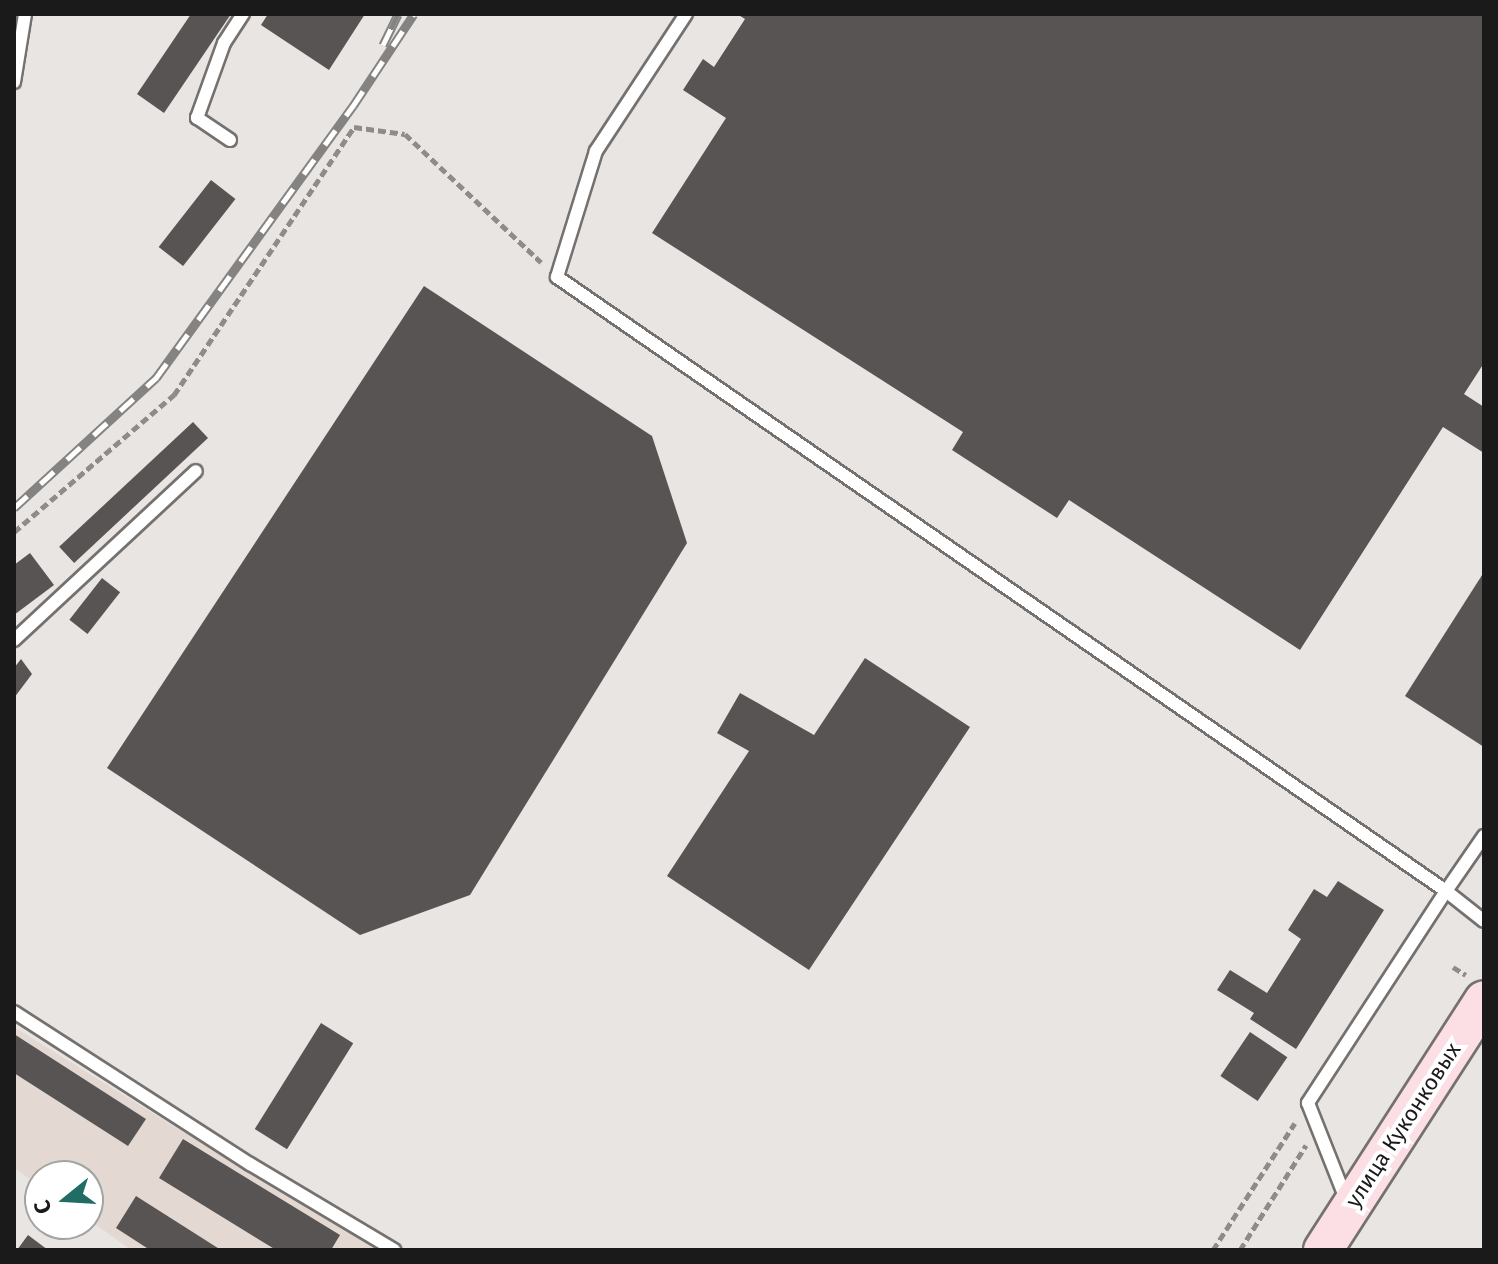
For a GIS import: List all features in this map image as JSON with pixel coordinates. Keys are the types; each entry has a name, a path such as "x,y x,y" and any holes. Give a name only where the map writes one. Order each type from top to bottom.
{"main road":[{"name":"улица Куконковых","path":"1323,1250 1477,989"},
{"name":"улица Куконковых","path":"1354,1250 1484,1047"}],"lane":[{"path":"14,82 17,48 25,14"},
{"path":"230,140 197,118 224,43 243,14"},
{"path":"686,14 596,151 557,277 1446,891 1484,921"},
{"path":"14,640 196,471"},
{"path":"1350,1208 1308,1103 1484,836"},
{"path":"14,1012 250,1164 394,1250"}],"path":[{"path":"14,532 174,395 354,127 405,134 557,277"},
{"path":"1453,967 1477,989"},
{"path":"1213,1250 1308,1103"},
{"path":"1240,1250 1317,1127"}],"shaded area":[{"path":"14,1027 379,1250 131,1250 104,1231 104,1160 24,1160 24,1175 14,1168"}],"building":[{"path":"191,14 231,14 164,113 137,94"},
{"path":"268,14 365,14 329,70 261,25"},
{"path":"737,14 1484,14 1484,363 1464,394 1484,407 1484,453 1443,427 1300,650 1069,500 1057,518 952,450 963,432 652,233 726,118 683,90 703,59 714,67 745,19"},
{"path":"211,180 235,199 183,266 159,247"},
{"path":"424,286 652,436 687,543 470,895 360,935 107,768"},
{"path":"193,422 208,438 74,563 59,547"},
{"path":"30,553 54,585 14,615 14,565"},
{"path":"1484,572 1484,747 1405,696"},
{"path":"102,578 120,592 87,634 69,620"},
{"path":"865,658 970,727 809,970 667,876 749,751 717,733 740,693 814,735"},
{"path":"21,659 32,674 14,698 14,668"},
{"path":"1338,881 1384,910 1296,1049 1250,1019 1254,1013 1217,990 1230,970 1267,993 1301,939 1288,930 1314,889 1327,897"},
{"path":"321,1023 353,1043 287,1149 255,1129"},
{"path":"1250,1032 1287,1057 1258,1101 1220,1076"},
{"path":"14,1034 146,1119 128,1146 14,1073"},
{"path":"183,1139 340,1235 331,1250 276,1250 159,1178"},
{"path":"136,1196 221,1250 150,1250 116,1228"},
{"path":"24,1240 35,1240 48,1250 17,1250"}],"railway":[{"path":"383,45 398,14"},
{"path":"14,508 156,378 353,106 414,14"}]}
